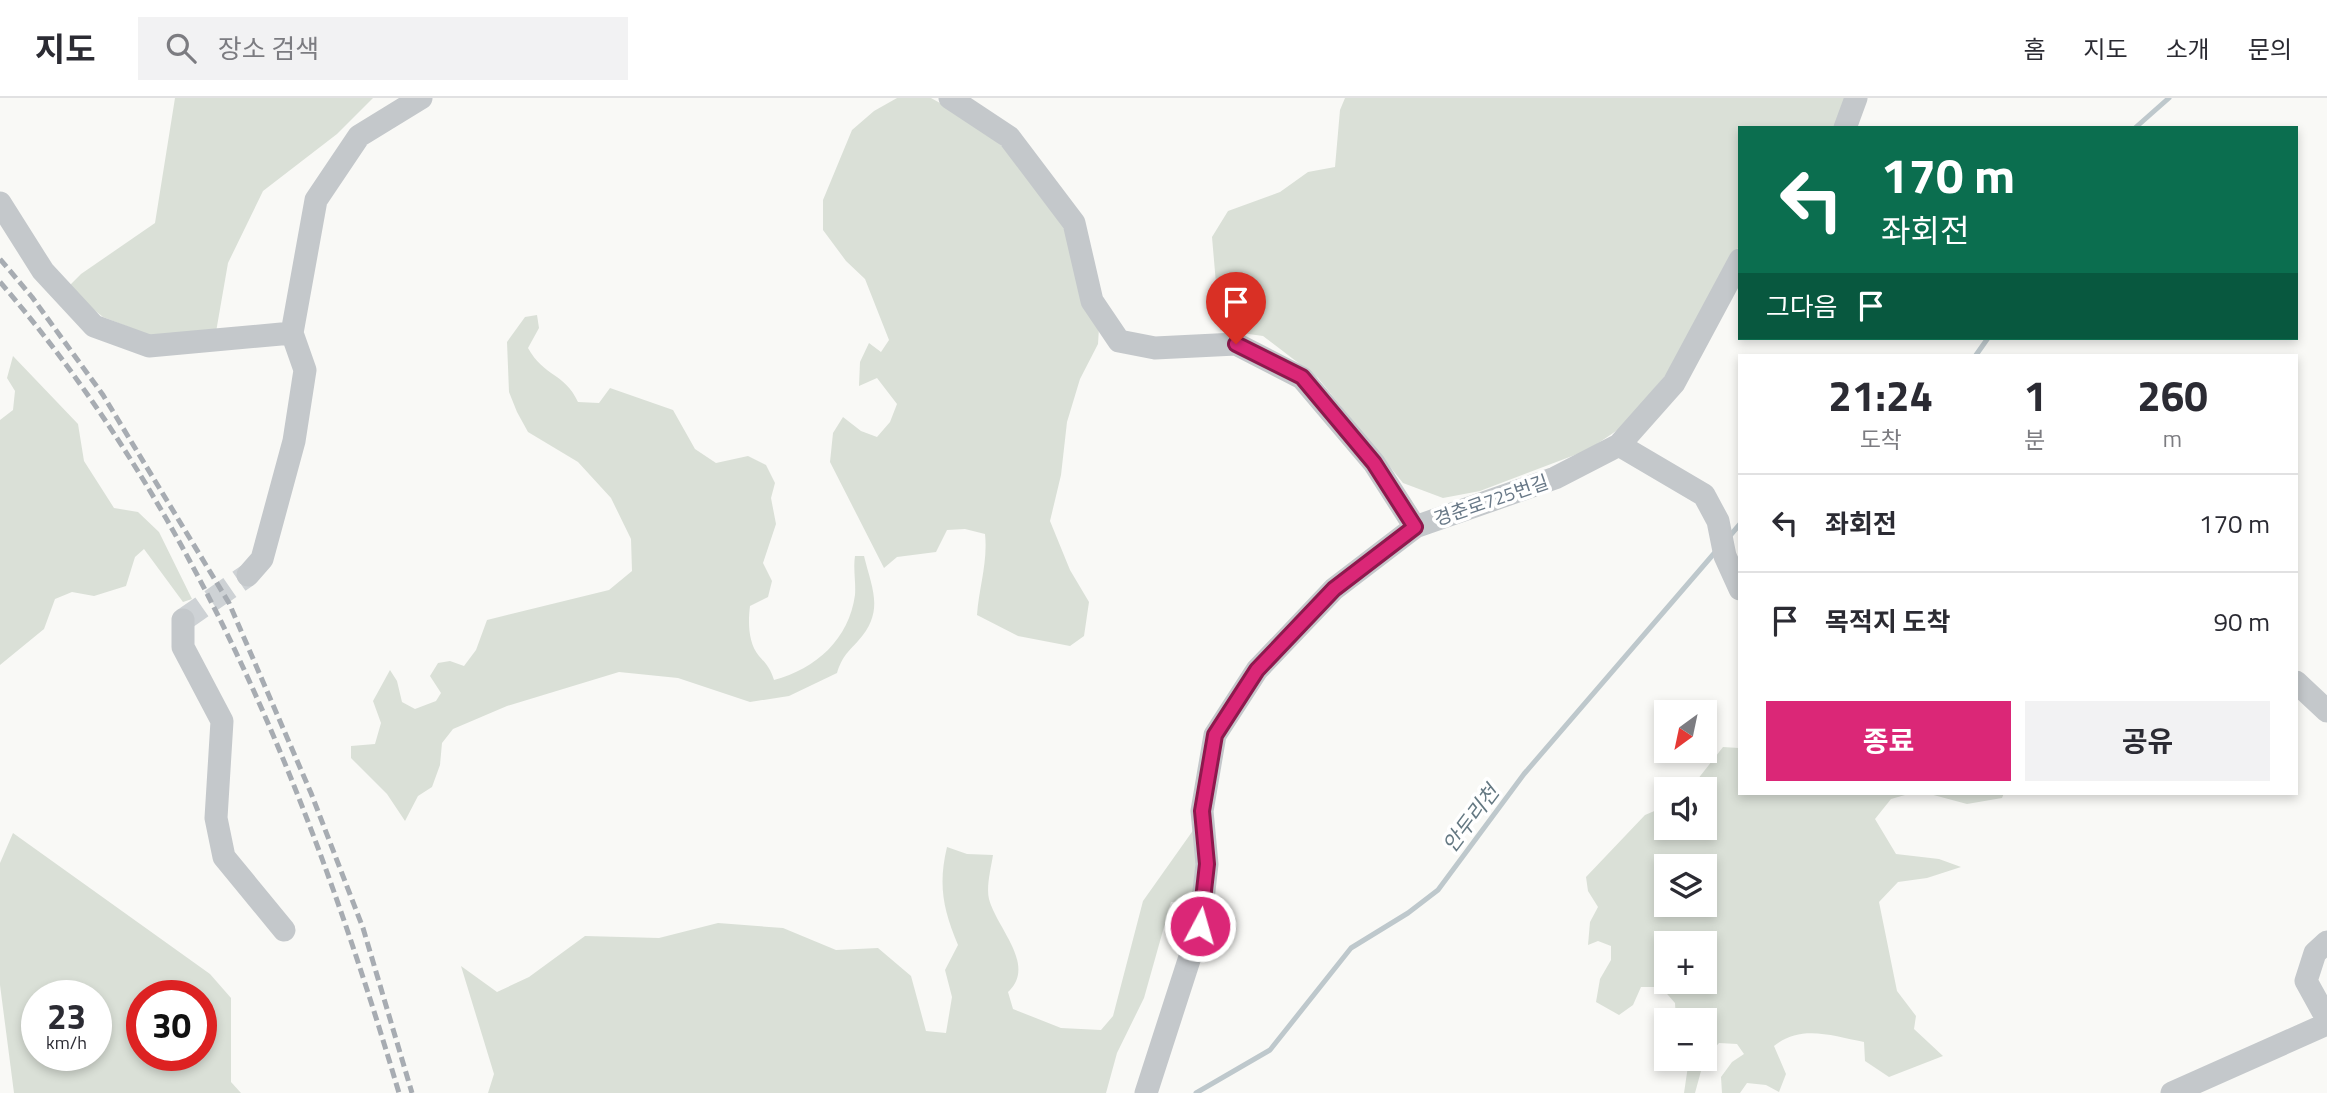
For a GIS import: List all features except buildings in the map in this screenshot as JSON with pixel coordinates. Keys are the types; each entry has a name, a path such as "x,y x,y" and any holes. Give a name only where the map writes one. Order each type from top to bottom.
{"street":[{"path":"248,575 262,559 294,442 305,370 292,333 316,200 359,136 421,98"},
{"path":"950,98 1009,137 1074,223 1092,301 1119,341 1155,348 1236,344 1302,377 1374,463 1415,527"},
{"path":"1846,126 1856,98"},
{"path":"0,203 43,271 94,326 149,346 292,333"},
{"name":"경춘로725번길","path":"1146,1093 1200,926 1207,864 1202,811 1215,735 1257,670 1334,589 1415,527 1555,478 1619,444 1674,383 1738,264"},
{"path":"1619,444 1704,495 1718,520 1725,556 1738,585"},
{"path":"183,620 183,647 222,721 216,818 224,857 284,930"},
{"path":"2298,684 2327,711"},
{"path":"2327,942 2315,953 2306,981 2327,1019"},
{"path":"2172,1093 2327,1024"}],"shaded area":[{"path":"175,98 373,98 337,134 263,191 228,263 216,332 162,340 103,317 67,288 81,274 155,223"},
{"path":"897,98 931,98 976,123 1014,157 1066,219 1099,328 1098,344 1080,379 1067,422 1061,475 1050,521 1070,570 1089,602 1084,636 1070,646 1018,636 977,615 985,534 965,529 947,530 936,552 897,557 884,568 830,462 833,433 843,417 861,431 877,437 890,422 897,404 877,378 859,386 860,362 869,343 881,352 889,340 865,279 846,261 823,230 823,200 852,130 874,111"},
{"path":"1345,98 1847,98 1835,126 1738,126 1738,248 1675,364 1622,427 1588,450 1480,491 1443,498 1403,483 1318,378 1263,336 1220,330 1212,237 1228,211 1280,192 1308,172 1335,167 1340,110"},
{"path":"537,315 539,328 528,348 541,365 567,385 578,402 599,403 610,388 673,410 695,449 716,463 748,456 766,465 775,483 771,498 776,524 763,563 772,581 768,597 750,606 749,625 755,651 770,670 774,680 817,660 838,638 852,611 855,595 855,556 864,556 874,610 866,630 843,659 837,673 789,696 750,702 678,678 619,672 507,706 453,729 442,743 440,765 432,787 418,796 405,821 387,794 351,758 351,746 375,744 381,723 373,701 390,670 397,681 402,702 415,709 436,701 441,693 430,676 438,663 450,661 464,666 476,650 487,620 609,590 632,571 631,539 611,498 578,462 528,432 509,392 507,342 525,317"},
{"path":"13,356 78,424 84,461 114,508 138,512 159,532 192,599 183,602 144,549 135,557 126,586 94,596 72,592 55,599 44,629 0,665 0,420 13,410 15,391 7,378"},
{"path":"1723,747 1738,748 1738,795 1905,795 1891,799 1875,819 1896,854 1939,859 1961,867 1927,878 1898,882 1879,902 1897,991 1916,1016 1914,1029 1943,1056 1889,1077 1865,1061 1864,1042 1806,1033 1784,1039 1774,1046 1786,1074 1779,1092 1766,1085 1747,1083 1740,1093 1722,1093 1721,1077 1732,1062 1744,1054 1737,1044 1719,1043 1717,1045 1717,1008 1675,1008 1675,1003 1667,994 1717,994 1717,931 1654,931 1654,987 1641,987 1633,1005 1619,1015 1596,1002 1600,979 1611,960 1611,946 1598,941 1588,945 1590,922 1598,907 1588,891 1586,877 1645,815 1654,811 1654,840 1717,840 1717,777 1699,777 1710,763 1717,763 1717,755"},
{"path":"1933,795 2003,795 2002,798 1967,804"},
{"path":"1194,829 1198,843 1192,901 1171,902 1144,998 1117,1053 1106,1093 488,1093 494,1074 461,966 497,992 529,977 585,936 659,938 718,923 783,928 836,950 878,948 911,976 926,1031 946,1033 952,997 945,970 958,945 944,897 943,873 947,847 967,854 993,855 988,883 989,899 1017,959 1016,981 1008,992 1013,1009 1061,1028 1101,1030 1113,1016 1143,901"},
{"path":"13,833 215,980 126,980 126,1071 217,1071 217,982 231,998 231,1082 241,1093 14,1093 0,985 0,863"},
{"path":"1687,1071 1701,1071 1695,1093 1684,1093"}],"waterway":[{"name":"안두리천","path":"2137,126 2169,98"},
{"name":"안두리천","path":"1977,354 1987,340"},
{"name":"안두리천","path":"1728,538 1738,526"},
{"name":"안두리천","path":"1196,1093 1270,1050 1351,948 1408,913 1438,890 1524,774 1717,550"}],"tunnel":[{"path":"183,620 248,575"}],"railway":[{"path":"0,259 32,297 103,395 229,603 311,793 363,928 412,1093"},
{"path":"0,282 71,372 135,466 191,564 242,666 288,770 328,877 399,1093"}],"route":[{"path":"1200,926 1207,864 1202,811 1215,735 1257,670 1334,589 1415,527 1374,463 1302,377 1236,344"}]}
